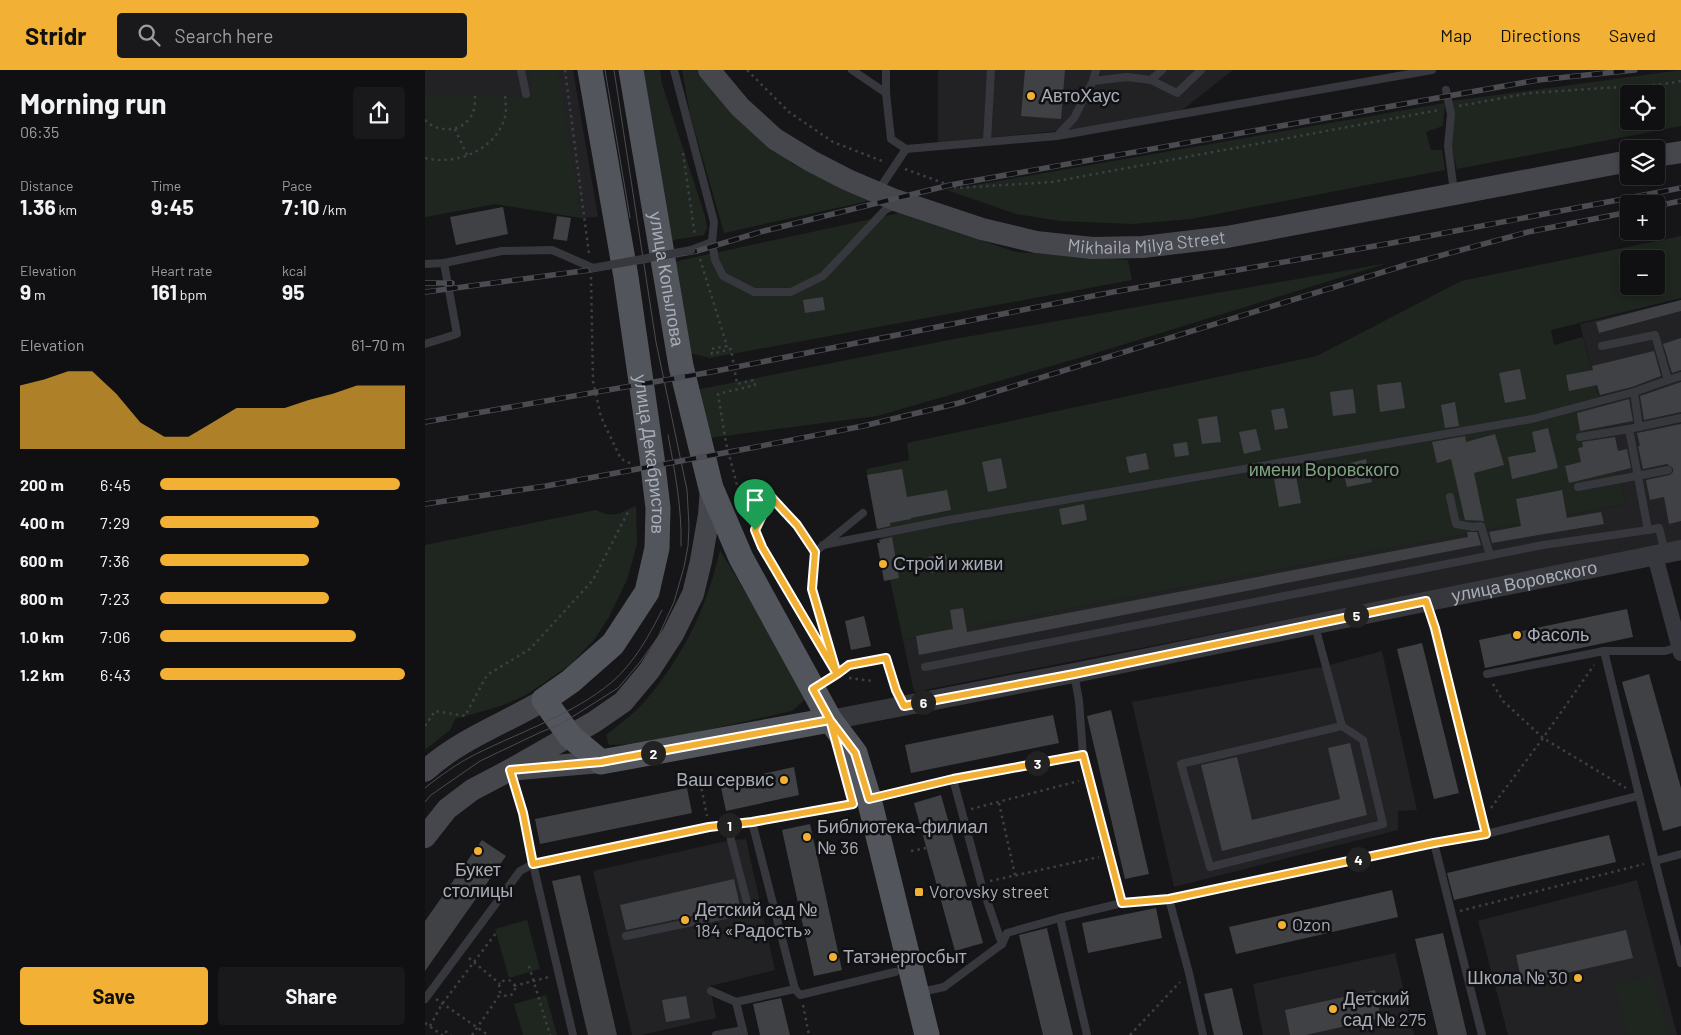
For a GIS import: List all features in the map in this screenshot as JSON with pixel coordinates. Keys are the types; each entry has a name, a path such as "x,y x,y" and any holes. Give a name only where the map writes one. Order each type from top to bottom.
{"main road":[{"name":"улица Декабристов","path":"425,771 440,758 477,734 525,711 571,681 613,644 647,592 657,548 658,508 614,207 590,70"},
{"name":"улица Копылова","path":"631,70 681,366 711,488 741,558 830,720 861,801"},
{"name":"Mikhaila Milya Street","path":"709,70 740,107 775,138 811,161 877,193 982,229 1035,242 1092,248 1143,247 1219,238 1620,163"},
{"path":"1665,155 1681,152"},
{"path":"425,837 447,809 472,790 570,736 623,702 649,671 673,634 693,594 701,561 711,488"},
{"path":"544,700 570,736 601,762"},
{"name":"улица Воровского","path":"510,770 601,762 830,720"},
{"path":"861,801 895,972 910,1035"},
{"path":"861,801 917,993 927,1035"}],"street":[{"name":"улица Воровского","path":"830,720 1074,674 1667,553"},
{"path":"1667,553 1680,650"}],"lane":[{"path":"521,70 526,94"},
{"path":"674,70 714,222 712,242 715,260 723,276 754,292 791,292 823,276 885,210 903,202"},
{"path":"852,70 886,93"},
{"path":"887,70 886,93 891,138 906,149 1057,136 1429,70"},
{"path":"987,142 991,70"},
{"path":"1057,136 1074,118 1093,81 1096,70"},
{"path":"1151,80 1162,70"},
{"path":"1093,81 1127,77 1151,80 1177,92 1201,70"},
{"path":"1446,90 1450,108 1448,146 1455,194"},
{"path":"877,193 906,149"},
{"path":"425,264 444,263 502,250 552,250 592,267 694,249 712,242"},
{"path":"425,344 457,334 444,263"},
{"path":"1602,346 1655,335 1668,380"},
{"path":"823,545 949,520 1532,419 1634,392 1681,376"},
{"path":"1634,392 1639,427"},
{"path":"1580,437 1629,430 1681,418"},
{"path":"1629,430 1648,530"},
{"path":"1578,487 1668,470"},
{"path":"1450,496 1456,524 1473,527 1481,526 1491,555"},
{"path":"837,674 812,589 815,552 863,512"},
{"path":"925,667 1543,545 1659,528 1667,553"},
{"path":"1426,601 1486,834"},
{"path":"1315,624 1342,726 1363,740 1383,824 1210,867 1181,764 1342,726"},
{"path":"1487,674 1604,651 1680,650"},
{"path":"1604,651 1638,796 1681,963"},
{"path":"813,689 849,665 886,658 896,690 904,706"},
{"path":"1074,674 1079,701 1083,755 1088,779 1122,903"},
{"path":"427,996 520,871 533,864 709,827 752,822 861,801 953,779 1083,755"},
{"path":"510,770 523,813 573,1035"},
{"path":"953,779 981,883 1002,944"},
{"path":"917,993 944,987 1002,944 1007,934 1060,918 1122,903 1169,899 1434,843 1486,834 1638,796"},
{"path":"752,822 797,992"},
{"path":"626,936 749,910 729,825"},
{"path":"1434,843 1482,1035"},
{"path":"1655,861 1681,854"},
{"path":"1169,899 1203,1035"},
{"path":"1060,918 1087,1035"},
{"path":"711,991 736,1002 895,972"},
{"path":"716,1035 744,1032 736,1002"}],"path":[{"path":"565,70 592,267 593,381 601,417 621,460 634,465"},
{"path":"747,70 789,112 833,142 957,188 1052,182 1530,93 1681,82"},
{"path":"425,122 439,129 455,129 467,122 471,116 474,110 475,93"},
{"path":"425,158 437,161 459,159 485,146 497,133 505,116 505,93"},
{"path":"455,129 468,155"},
{"path":"682,148 694,249 727,346 711,349 712,354 731,349 737,384 754,380 755,386 719,394 726,443 737,489 762,547 812,632"},
{"path":"755,530 771,497 797,525 815,552"},
{"path":"425,726 435,711 465,716 487,675 530,649 593,580 629,510"},
{"path":"1483,820 1604,651"},
{"path":"837,674 845,678 872,681"},
{"path":"1487,674 1503,701 1543,738 1638,796"},
{"path":"699,776 709,827"},
{"path":"962,811 1088,779"},
{"path":"999,803 1015,875"},
{"path":"911,851 926,848"},
{"path":"981,883 1108,855"},
{"path":"1452,913 1655,861"},
{"path":"430,1026 442,1004 496,933"},
{"path":"460,952 500,984"},
{"path":"529,966 550,1035"},
{"path":"1130,1035 1189,973"},
{"path":"514,986 558,974"},
{"path":"504,980 510,980 515,989 512,994 501,993 500,984 504,980"},
{"path":"797,992 809,1035"},
{"path":"472,1035 501,993"},
{"path":"427,996 488,1035"},
{"path":"425,1024 442,1035 445,1031 451,1035"}],"shaded area":[{"path":"425,70 573,70 598,217 581,218 495,204 425,217"},
{"path":"938,70 1233,70 1181,111 1085,128 938,143"},
{"path":"1681,300 1681,543 914,692 903,640 1626,504 1580,324"},
{"path":"1382,651 1417,810 1398,811 1398,830 1174,887 1132,702 1326,666"},
{"name":"Детский сад № 184 «Радость»","path":"746,839 775,970 710,986 716,1018 641,1035 632,1035 593,871 731,840"},
{"name":"Школа № 30","path":"1637,880 1677,1035 1508,1035 1478,921"},
{"name":"Детский сад № 275","path":"1395,953 1414,1035 1263,1035 1253,984"}],"green space":[{"path":"529,70 558,70 581,218 495,204 425,217 425,94 533,98"},
{"path":"640,70 660,70 662,84 705,216 707,228 704,235 667,241"},
{"path":"682,70 697,70 707,84 744,122 793,164 838,186 873,200 724,233 690,114"},
{"path":"1681,70 1681,126 1665,129 1665,85 1620,85 1620,130 1660,130 1457,169 1451,147 1451,101"},
{"path":"1445,103 1443,126 1426,132 1431,150 1442,150 1445,170 1191,219 1133,224 1060,221 1016,214 947,190"},
{"path":"899,213 1016,252 1128,260 1132,280 710,358 690,353 673,262"},
{"name":"имени Воровского","path":"1681,236 1681,298 1551,330 1554,345 1583,337 1626,504 903,640 866,469 909,460 907,443 1317,356 1461,281"},
{"path":"1388,263 1086,356 877,416 709,438 700,389 954,339"},
{"path":"636,506 637,544 627,580 609,617 594,640 570,665 526,695 501,706 455,719 450,730 425,750 425,545 596,510 612,515"},
{"path":"720,550 808,697 792,711 643,744 609,745 606,735 646,700 660,683 683,648 701,611"},
{"path":"527,920 540,969 509,978 495,929"},
{"path":"1652,975 1668,1035 1629,1035 1615,985"},
{"path":"546,995 557,1035 523,1035 514,1004"}],"building":[{"path":"1025,70 1065,70 1061,119 1021,116"},
{"path":"503,207 508,234 456,245 450,217"},
{"path":"557,216 571,218 567,241 553,239"},
{"path":"823,297 825,310 805,313 803,300"},
{"path":"1681,300 1681,311 1599,333 1596,322"},
{"path":"1681,338 1681,370 1672,373 1663,344"},
{"path":"1654,351 1661,376 1632,387 1600,395 1597,385 1569,391 1566,375 1593,370 1592,366"},
{"path":"1520,369 1526,399 1505,403 1499,373"},
{"path":"1401,382 1405,408 1380,412 1377,385"},
{"path":"1681,382 1681,412 1644,420 1640,396"},
{"path":"1353,389 1356,413 1333,416 1330,392"},
{"path":"1629,399 1633,421 1580,431 1577,413"},
{"path":"1455,402 1459,426 1445,428 1441,405"},
{"path":"1284,408 1288,428 1275,430 1271,410"},
{"path":"1217,416 1221,442 1202,444 1198,419"},
{"path":"1681,424 1681,521 1669,524 1664,497 1650,500 1646,480 1670,475 1673,472 1673,468 1667,464 1643,469 1637,433"},
{"path":"1548,428 1558,468 1512,479 1508,457 1536,452 1532,432"},
{"path":"1256,429 1261,450 1244,454 1239,432"},
{"path":"1495,434 1504,465 1474,473 1484,521 1465,520 1451,459 1437,463 1432,442 1465,436 1466,442"},
{"path":"1615,437 1618,451 1627,449 1631,468 1569,483 1565,466 1581,462 1578,448 1583,447 1582,442"},
{"path":"1187,442 1189,455 1175,457 1173,444"},
{"path":"1146,453 1149,469 1129,473 1126,457"},
{"path":"1001,458 1007,488 988,492 982,462"},
{"path":"1366,459 1372,482 1347,487 1342,465"},
{"path":"902,469 907,497 947,490 951,510 890,523 890,526 877,529 867,475"},
{"path":"1296,476 1301,503 1279,507 1274,479"},
{"path":"1562,490 1567,518 1601,512 1604,524 1492,543 1489,532 1521,526 1516,499"},
{"path":"1084,504 1087,520 1062,525 1059,509"},
{"path":"1467,532 1477,532 1481,545 919,655 916,636 953,629 950,610 963,608 967,632 1468,537"},
{"path":"892,537 899,578 884,581 877,543 880,543 879,540"},
{"path":"946,554 949,570 930,573 927,557"},
{"path":"1627,609 1633,637 1485,668 1479,640"},
{"path":"864,616 871,646 851,650 845,621"},
{"path":"1422,643 1459,793 1434,799 1397,649"},
{"path":"1649,674 1681,788 1681,826 1663,831 1622,682"},
{"path":"1111,710 1149,874 1125,879 1087,716"},
{"path":"1053,715 1059,743 911,773 905,745"},
{"path":"1350,743 1367,815 1222,851 1201,765 1237,757 1252,820 1340,799 1328,748"},
{"path":"794,767 799,795 726,811 720,783"},
{"path":"687,788 692,813 540,844 535,819"},
{"path":"941,795 983,943 955,951 914,803"},
{"path":"810,824 842,970 814,976 782,830"},
{"path":"1609,835 1616,862 1454,900 1447,873"},
{"path":"482,840 506,856 425,971 425,921"},
{"path":"580,875 617,1035 588,1035 552,881"},
{"path":"734,879 740,906 626,930 620,905"},
{"path":"1392,890 1398,917 1236,954 1229,927"},
{"path":"1156,908 1162,938 1088,953 1082,923"},
{"path":"1047,928 1073,1035 1043,1035 1019,935"},
{"path":"1626,930 1633,958 1522,983 1516,955"},
{"path":"1443,933 1467,1035 1438,1035 1415,939"},
{"path":"1232,988 1243,1035 1214,1035 1204,994"},
{"path":"1375,990 1381,1018 1306,1035 1290,1035 1285,1010"},
{"path":"686,996 690,1018 666,1022 662,1000"},
{"path":"781,998 790,1035 760,1035 753,1004"}],"tram line":[{"path":"605,70 630,218"},
{"path":"425,802 431,795 480,761 561,724 618,688 658,637 674,602 684,567 689,526 687,490 656,342 614,70"},
{"path":"668,435 679,504 681,546"},
{"path":"425,788 469,758 546,722 597,694 620,675 634,658 662,610"}],"railway":[{"path":"425,292 590,270 697,251 764,231 950,185 1538,80 1635,70"},
{"path":"425,422 711,372 1113,292 1392,243 1681,188"},
{"path":"1665,204 1681,201"},
{"path":"425,504 546,486 756,447 863,426 959,403 1409,264 1528,232 1620,214"},
{"path":"425,283 452,283"}],"place":[{"name":"АвтоХаус","path":"1031,96"},
{"name":"Строй и живи","path":"883,564"},
{"name":"Фасоль","path":"1517,635"},
{"name":"Ваш сервис","path":"784,780"},
{"name":"Библиотека-филиал № 36","path":"807,837"},
{"name":"Букет столицы","path":"478,851"},
{"name":"Vorovsky street","path":"919,892"},
{"name":"Детский сад № 184 «Радость»","path":"685,920"},
{"name":"Ozon","path":"1282,925"},
{"name":"Татэнергосбыт","path":"833,957"},
{"name":"Школа № 30","path":"1578,978"},
{"name":"Детский сад № 275","path":"1333,1009"}],"route":[{"path":"755,530 762,547 837,674 813,689 830,720 853,804 752,822 709,827 533,864 523,813 510,770 601,762 830,720 855,753 869,799 953,779 1083,755 1122,903 1169,899 1434,843 1486,834 1435,628 1426,601 1074,674 904,706 896,690 886,658 849,665 837,674 812,589 815,552 797,525 771,497 755,530"}]}
